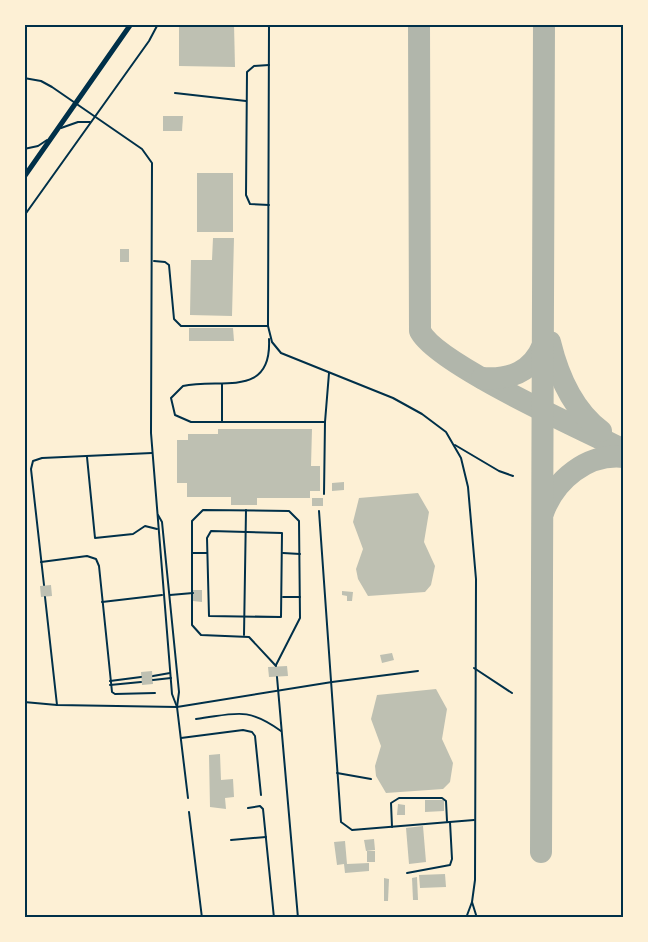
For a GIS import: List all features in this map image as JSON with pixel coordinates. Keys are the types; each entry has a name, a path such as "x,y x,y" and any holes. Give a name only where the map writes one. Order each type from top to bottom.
{"street":[{"path":"24,177 131,24"}],"lane":[{"path":"24,216 149,41 158,24"},
{"path":"269,24 268,354 258,374 242,383 183,386 174,393 171,404 175,415 185,421 325,422"},
{"path":"268,205 250,204 246,198 246,101 247,72 254,66 269,65"},
{"path":"24,78 46,84 142,149 150,158 153,261 152,453 172,699 177,707"},
{"path":"176,93 246,101"},
{"path":"24,149 38,146 70,124 90,122"},
{"path":"153,261 165,262 169,265 174,319 181,326 268,326"},
{"path":"269,334 281,353 393,398 435,422 454,444 466,472 476,579 472,902 477,918"},
{"path":"324,494 325,422 329,373"},
{"path":"222,384 222,422"},
{"path":"454,444 499,471 513,476"},
{"path":"44,585 31,465 37,458 152,453"},
{"path":"87,457 95,538 128,535 145,526 157,529"},
{"path":"203,510 289,511 295,515 299,521 300,554 298,624 276,666 255,641 244,635 208,635 195,631 192,625 192,553 192,520 203,510"},
{"path":"244,635 246,510"},
{"path":"319,511 340,817 343,826 352,830 474,820"},
{"path":"158,515 162,522 166,558 179,692 177,707 189,798"},
{"path":"211,531 245,532 280,532 283,536 281,617 209,616 207,535 211,531"},
{"path":"192,553 207,553"},
{"path":"283,553 300,554"},
{"path":"41,562 87,556 96,559 99,566 110,686 115,694 155,693"},
{"path":"160,559 166,558"},
{"path":"170,595 192,592"},
{"path":"102,602 163,595"},
{"path":"202,596 207,596"},
{"path":"45,597 57,705"},
{"path":"283,597 300,597"},
{"path":"474,668 512,693"},
{"path":"24,702 57,705 177,707 332,682 418,671"},
{"path":"153,676 170,674"},
{"path":"110,681 141,677"},
{"path":"278,677 298,918"},
{"path":"153,680 171,678"},
{"path":"110,686 141,682"},
{"path":"196,719 249,714 258,716 281,731"},
{"path":"181,738 243,730 252,732 255,736 261,795"},
{"path":"337,773 371,779"},
{"path":"392,827 391,803 399,798 442,798 446,801 450,866 407,873"},
{"path":"249,808 260,806 263,809 274,918"},
{"path":"189,812 201,918"},
{"path":"231,840 266,837"},
{"path":"466,918 472,902"}],"building":[{"path":"179,24 234,24 235,67 179,66"},
{"path":"163,116 183,116 182,131 163,131"},
{"path":"197,173 233,173 233,232 197,232"},
{"path":"213,238 234,238 232,316 190,315 191,260 212,260"},
{"path":"120,249 129,249 129,262 120,262"},
{"path":"189,328 233,328 234,341 189,341"},
{"path":"218,429 312,429 311,466 320,466 320,491 310,491 310,498 257,498 257,505 231,505 231,497 187,497 187,483 177,483 177,440 188,440 188,434 218,434"},
{"path":"344,482 344,490 332,491 332,483"},
{"path":"418,493 429,512 424,542 435,566 431,585 425,592 368,596 358,579 356,569 363,549 353,522 359,498"},
{"path":"312,498 323,498 323,506 312,506"},
{"path":"51,585 52,596 41,597 40,586"},
{"path":"193,590 202,590 202,602 193,601"},
{"path":"342,591 353,592 352,601 347,601 347,596 342,595"},
{"path":"392,653 394,660 382,663 380,655"},
{"path":"287,666 288,676 269,677 268,667"},
{"path":"152,671 153,684 142,685 141,672"},
{"path":"436,689 447,709 442,739 453,763 450,782 443,789 386,793 376,776 375,766 381,746 371,719 377,695"},
{"path":"220,754 221,780 233,779 234,797 225,798 226,809 210,807 209,755"},
{"path":"425,800 444,800 444,811 425,812"},
{"path":"398,804 405,805 405,815 397,815"},
{"path":"423,826 426,862 409,864 406,828"},
{"path":"374,839 375,850 366,851 364,840"},
{"path":"345,841 347,864 369,863 369,871 345,873 344,864 337,865 334,842"},
{"path":"367,851 375,851 375,862 367,862"},
{"path":"445,874 446,887 420,888 419,875"},
{"path":"417,877 418,900 413,900 412,878"},
{"path":"384,878 389,879 388,901 384,901"}],"taxiway":[{"path":"419,24 420,331 432,345 481,378 624,450"},
{"path":"541,852 544,24"},
{"path":"550,342 557,367 568,391 582,413 601,431"},
{"path":"482,378 511,376 519,372 533,362 543,345"},
{"path":"543,513 556,490 574,471 597,459 624,457"}]}
